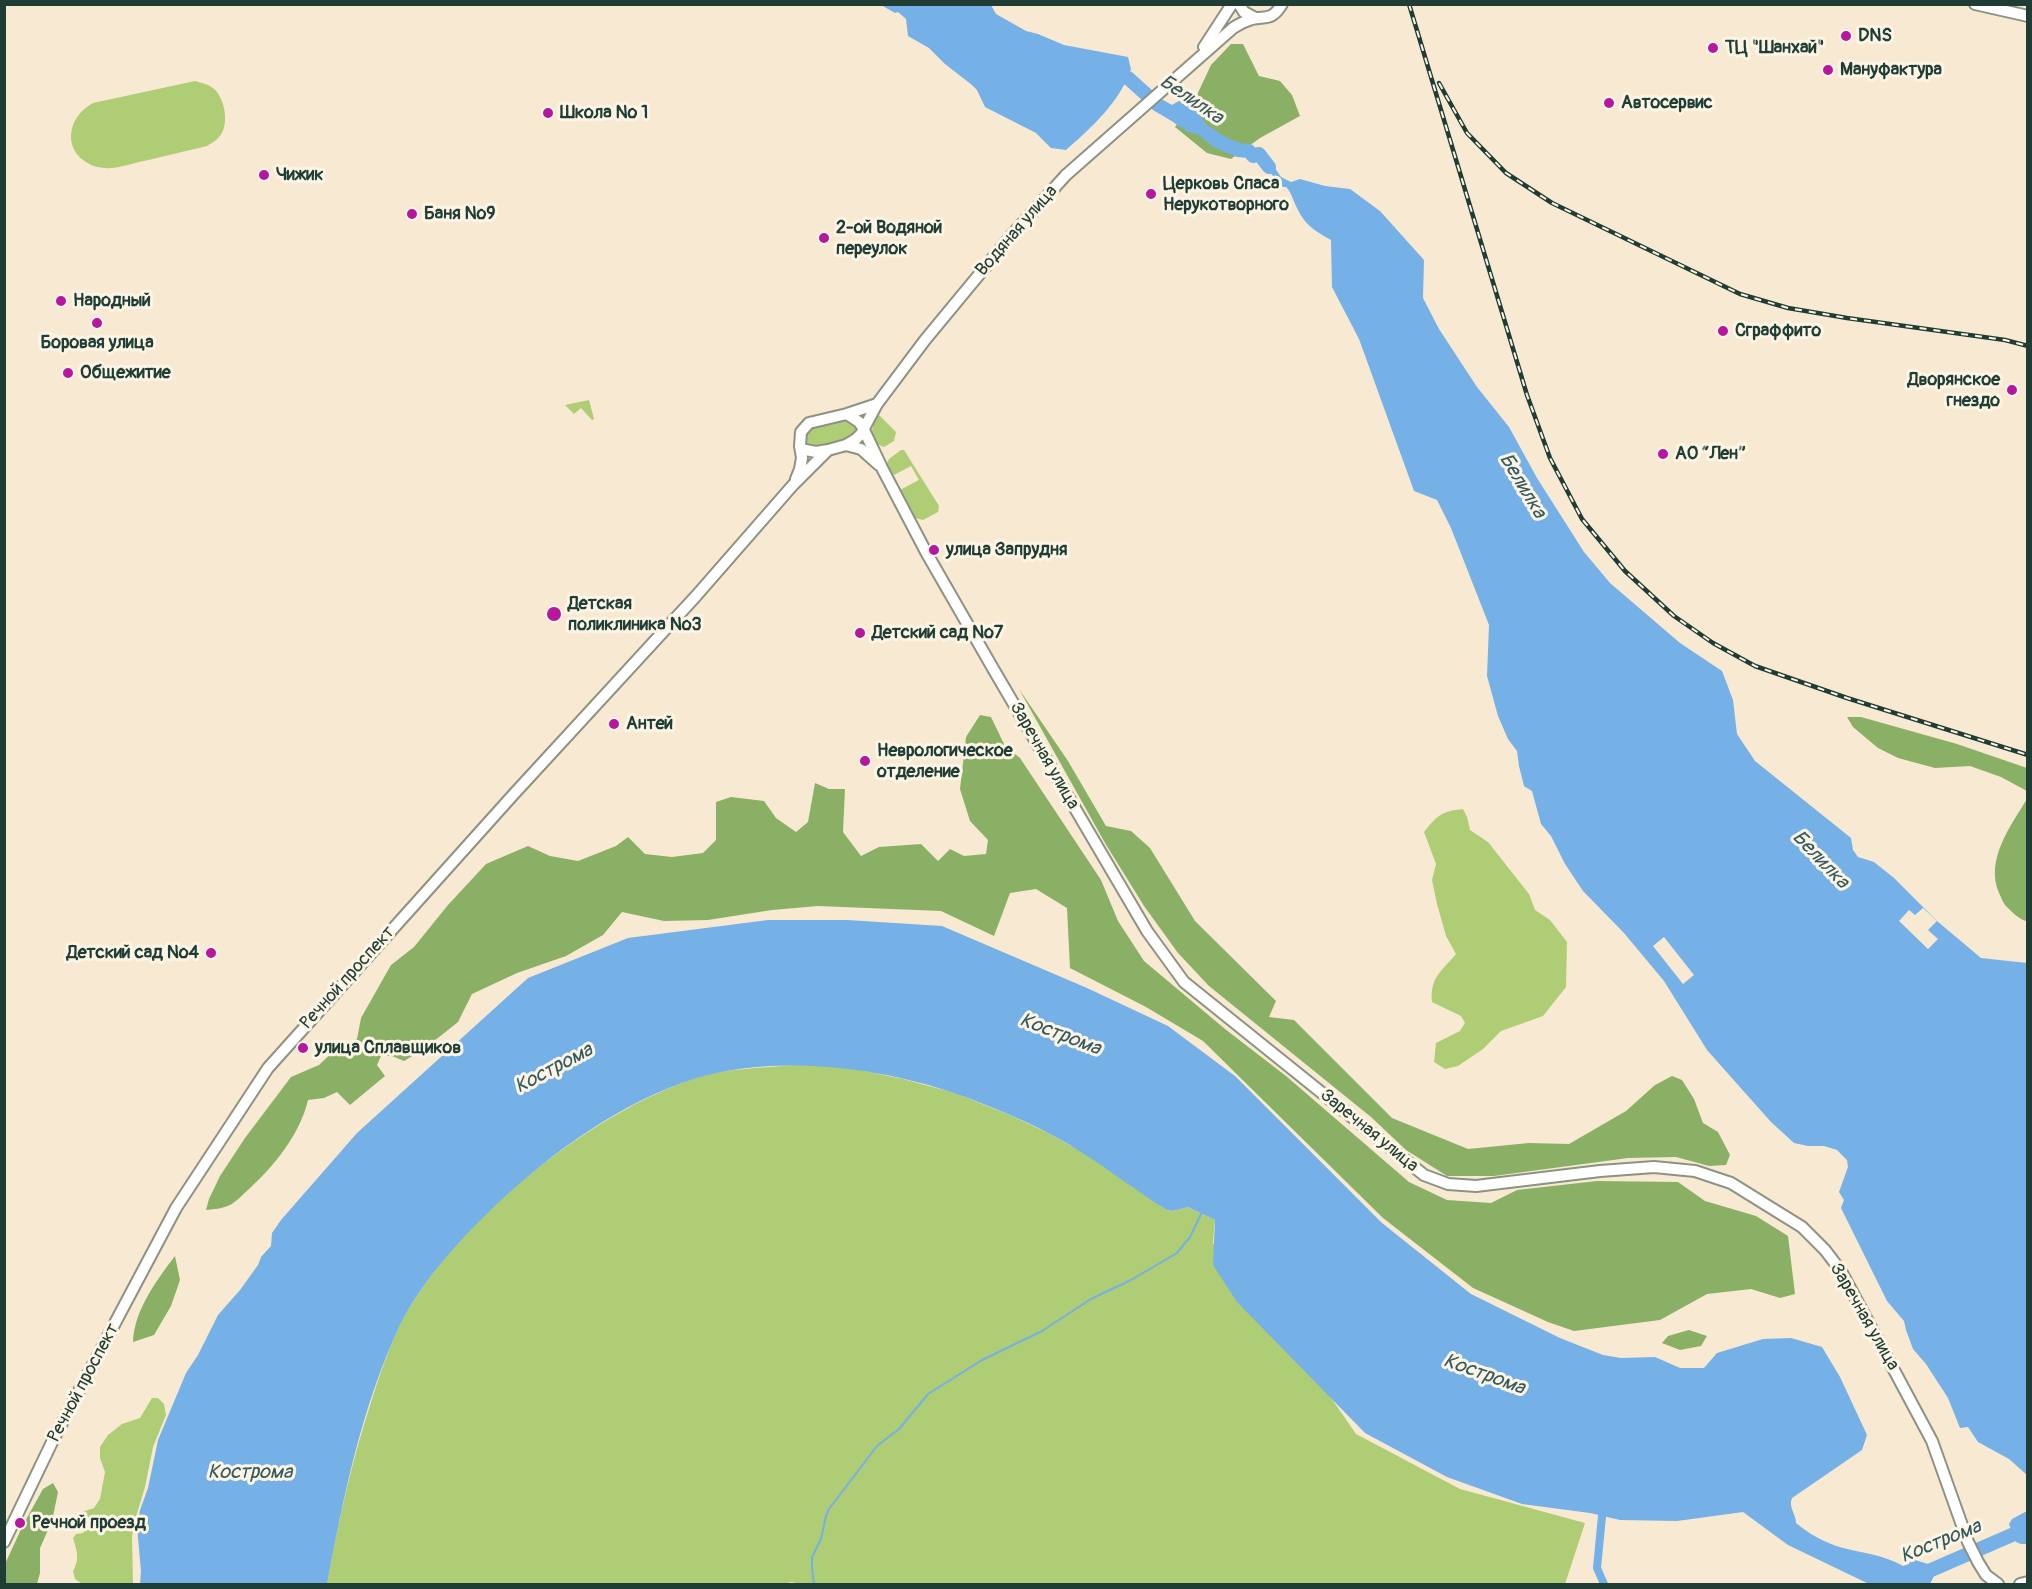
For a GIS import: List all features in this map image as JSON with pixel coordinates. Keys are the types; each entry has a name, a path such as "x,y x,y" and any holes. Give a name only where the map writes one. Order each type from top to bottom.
{"street":[{"path":"1197,58 1232,4"},
{"path":"1239,4 1244,12 1255,18"},
{"path":"1197,58 1233,28 1255,18 1269,18 1282,4"},
{"path":"1975,4 2028,16"},
{"name":"Водяная улица","path":"846,445 856,439 877,404 925,340 1011,236 1066,176 1197,58"},
{"path":"793,485 800,469 801,432 809,423 877,404"},
{"path":"847,414 864,428"},
{"name":"Заречная улица","path":"864,428 882,468 931,560 1147,932 1184,982 1424,1175 1448,1184 1476,1186 1654,1167 1695,1171 1731,1183 1802,1227 1825,1250 1841,1271 1932,1441 1968,1542 1978,1562 1986,1575 1998,1584"},
{"path":"801,449 816,452 846,445 861,449 882,468"},
{"name":"Речной проспект","path":"4,1542 54,1438 176,1208 267,1068 702,589 793,485 828,450"},
{"path":"2020,1584 2028,1582"}],"green space":[{"path":"1231,44 1243,44 1259,76 1280,81 1292,95 1300,116 1260,138 1231,159 1207,153 1175,127 1196,97 1211,65"},
{"path":"195,81 217,92 225,112 222,132 207,146 112,168 90,164 78,156 74,150 71,135 75,120 93,103"},
{"path":"589,400 594,419 592,420 581,408 574,414 565,405"},
{"path":"879,415 896,432 894,441 884,447 875,441 872,433 872,428"},
{"path":"847,420 856,426 856,433 852,439 813,448 805,442 804,435 808,429"},
{"path":"904,450 939,506 938,512 923,520 912,517 898,491 919,480 911,466 894,475 886,465 889,459"},
{"path":"1019,689 1068,761 1106,826 1131,831 1150,848 1195,921 1276,1001 1269,1017 1294,1020 1392,1118 1468,1149 1529,1143 1569,1144 1626,1111 1655,1085 1672,1076 1682,1080 1694,1099 1703,1123 1718,1132 1730,1155 1726,1165 1709,1166 1676,1157 1628,1158 1494,1176 1447,1176 1406,1150 1371,1117 1209,986 1178,953 1144,906 1105,843"},
{"path":"980,715 991,717 1005,746 1020,758 1101,880 1118,921 1144,961 1225,1029 1286,1076 1409,1182 1447,1200 1491,1203 1517,1190 1597,1181 1678,1182 1705,1201 1756,1216 1788,1236 1795,1294 1780,1298 1751,1289 1707,1294 1660,1320 1574,1331 1548,1322 1473,1288 1383,1218 1203,1041 1146,1007 1070,968 1067,908 1036,889 1010,893 994,936 941,911 818,906 772,910 708,920 664,921 622,912 603,935 566,956 517,973 472,994 458,1022 424,1049 404,1061 392,1056 381,1056 377,1065 385,1076 350,1105 337,1092 324,1098 308,1100 299,1126 267,1171 232,1204 206,1210 220,1176 245,1138 291,1077 319,1065 338,1047 357,1039 361,1018 391,965 414,947 448,905 486,864 528,846 550,856 578,861 616,846 628,837 645,854 672,857 703,853 716,840 716,802 731,797 764,801 776,818 796,832 808,822 815,783 829,789 845,789 843,832 861,856 879,847 921,844 938,861 950,849 964,856 986,854 988,840 970,821 960,789 966,737"},
{"path":"1847,717 1861,717 1957,744 2027,768 2027,791 2001,777 1970,766 1935,768 1898,758 1878,748 1853,727"},
{"path":"2027,799 2028,921 2017,916 2007,907 1995,881 1995,868 2001,844"},
{"path":"1463,809 1470,830 1488,842 1529,894 1535,910 1550,920 1567,942 1566,987 1543,1016 1501,1031 1483,1049 1458,1066 1445,1069 1434,1062 1436,1043 1460,1031 1465,1023 1461,1016 1432,1002 1435,981 1456,954 1446,936 1437,904 1432,880 1436,864 1424,832 1440,815"},
{"path":"795,1065 840,1066 955,1093 1048,1133 1084,1153 1167,1210 1173,1211 1188,1207 1215,1220 1213,1243 1356,1434 1460,1489 1585,1523 1565,1584 801,1584 791,1582 785,1584 327,1584 352,1468 385,1361 401,1323 424,1285 454,1247 528,1176 569,1145 612,1117 654,1095 696,1078 732,1070"},
{"path":"175,1256 180,1280 171,1306 154,1335 133,1342 134,1330 142,1308"},
{"path":"1689,1330 1707,1336 1701,1346 1680,1350 1662,1343 1668,1336"},
{"path":"152,1398 158,1398 164,1404 166,1415 153,1447 145,1487 135,1520 132,1536 133,1584 82,1584 75,1579 73,1571 77,1551 73,1538 76,1534 84,1533 82,1528 76,1525 79,1513 94,1508 100,1499 105,1472 100,1458 100,1447 108,1435 122,1424 140,1418"},
{"path":"53,1483 58,1492 52,1521 40,1548 40,1573 37,1584 5,1584 5,1564 23,1525 43,1489"}],"water":[{"path":"881,5 991,5 996,14 1026,31 1064,45 1128,57 1131,69 1120,92 1095,123 1066,150 1051,148 1036,133 985,107 972,85 929,48 908,36 906,19 898,12 895,13"},
{"path":"1179,101 1195,107 1206,124 1228,139 1238,150 1215,148 1197,134 1188,132 1164,116 1157,108 1158,105 1168,107"},
{"path":"1259,154 1266,155 1281,177 1291,182 1300,179 1325,186 1350,189 1380,211 1424,260 1423,298 1439,329 1477,387 1509,427 1537,478 1584,552 1610,583 1680,643 1722,671 1733,700 1737,734 1755,761 1851,838 1853,850 1858,857 1874,862 1894,878 1937,921 1981,958 2027,963 2027,1475 2009,1459 1978,1442 1968,1427 1960,1428 1948,1398 1926,1364 1913,1349 1904,1321 1887,1301 1841,1208 1844,1200 1839,1192 1848,1167 1847,1160 1837,1150 1824,1146 1794,1143 1771,1122 1707,1050 1664,981 1624,933 1583,891 1565,864 1551,836 1541,824 1532,791 1524,786 1517,751 1508,739 1498,716 1487,676 1489,625 1451,528 1437,500 1414,491 1359,339 1332,287 1331,240 1303,219 1288,189 1283,187 1265,167"},
{"name":"Кострома","path":"768,920 847,920 942,926 1087,988 1168,1026 1235,1076 1382,1223 1471,1294 1560,1338 1603,1355 1621,1358 1655,1357 1680,1368 1704,1368 1717,1353 1763,1339 1791,1338 1822,1347 1840,1377 1867,1435 1862,1450 1792,1498 1791,1504 1796,1523 1818,1538 1836,1546 1881,1557 1903,1566 1909,1564 1912,1559 1931,1565 1935,1574 1930,1584 1869,1584 1788,1545 1743,1512 1677,1521 1620,1520 1590,1513 1522,1504 1447,1477 1365,1433 1237,1302 1213,1265 1215,1220 1188,1207 1173,1211 1167,1210 1054,1136 1006,1113 957,1094 895,1077 862,1071 794,1065 728,1071 697,1078 643,1100 591,1129 543,1164 499,1202 457,1244 409,1308 375,1387 355,1452 327,1584 140,1584 137,1527 140,1510 148,1488 158,1440 186,1373 198,1355 218,1315 240,1290 261,1257 271,1246 272,1233 281,1220 357,1133 528,978 628,938"},
{"name":"Кострома","path":"2027,1511 2027,1544 2021,1544 2016,1542 2009,1524 2012,1519"}],"pier":[{"path":"1923,908 1937,921 1928,930 1938,939 1928,949 1899,921 1909,910 1915,915"},
{"path":"1664,937 1694,975 1683,984 1653,946"}],"waterway":[{"name":"Белилка","path":"1111,76 1128,78 1158,105 1172,113"},
{"name":"Белилка","path":"1222,143 1238,150 1249,151 1253,156 1259,154 1269,167"},
{"path":"814,1584 812,1557 821,1539 829,1509 877,1446 899,1429 928,1394 982,1360 1042,1331 1091,1299 1131,1280 1177,1253 1190,1237 1202,1212"},
{"path":"1602,1516 1597,1568 1604,1584"},
{"name":"Кострома","path":"1915,1577 2028,1528"}],"railway":[{"path":"1409,4 1527,395 1550,458 1582,519 1625,571 1674,616 1713,643 1755,666 1847,698 2028,755"},
{"path":"1439,83 1467,133 1506,173 1552,203 1740,294 1788,308 2005,340 2028,346"}],"place":[{"name":"DNS","path":"1846,36"},
{"name":"ТЦ \"Шанхай\"","path":"1713,48"},
{"name":"Мануфактура","path":"1828,70"},
{"name":"Автосервис","path":"1609,103"},
{"name":"Школа № 1","path":"548,113"},
{"name":"Чижик","path":"264,175"},
{"name":"Церковь Спаса Нерукотворного","path":"1151,194"},
{"name":"Баня №9","path":"412,214"},
{"name":"2-ой Водяной переулок","path":"824,238"},
{"name":"Народный","path":"61,301"},
{"name":"Боровая улица","path":"97,323"},
{"name":"Сграффито","path":"1723,331"},
{"name":"Общежитие","path":"68,373"},
{"name":"Дворянское гнездо","path":"2012,390"},
{"name":"АО “Лен”","path":"1663,454"},
{"name":"улица Запрудня","path":"934,550"},
{"name":"Детская поликлиника №3","path":"554,614"},
{"name":"Детский сад №7","path":"860,633"},
{"name":"Антей","path":"614,724"},
{"name":"Неврологическое отделение","path":"865,761"},
{"name":"Детский сад №4","path":"211,953"},
{"name":"улица Сплавщиков","path":"303,1048"},
{"name":"Речной проезд","path":"20,1523"}]}
